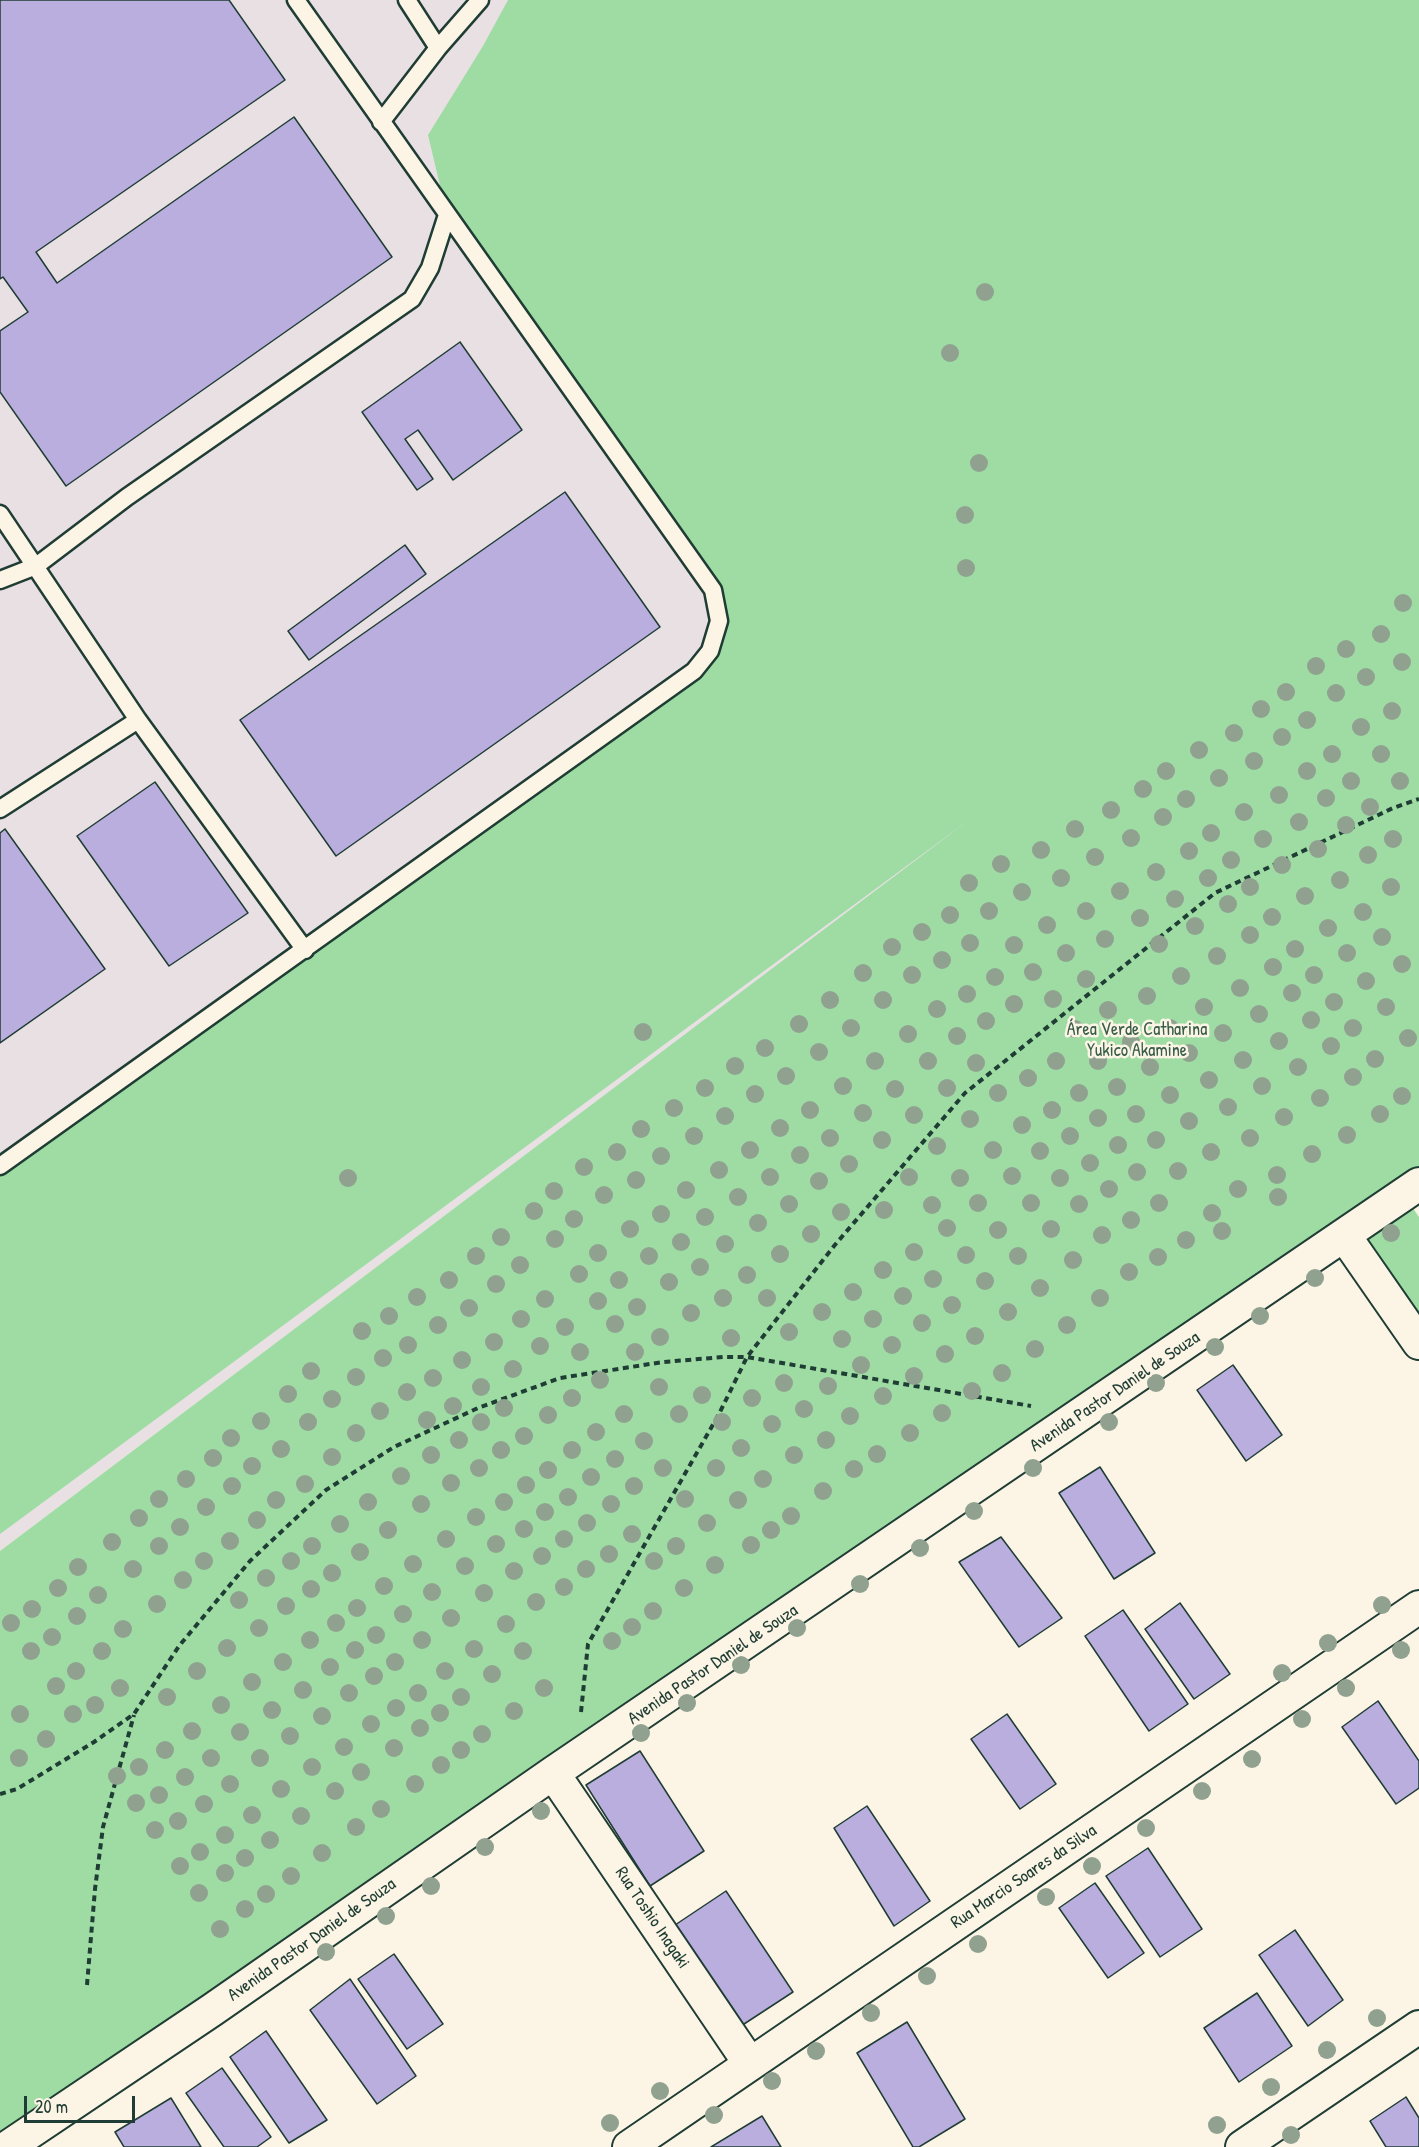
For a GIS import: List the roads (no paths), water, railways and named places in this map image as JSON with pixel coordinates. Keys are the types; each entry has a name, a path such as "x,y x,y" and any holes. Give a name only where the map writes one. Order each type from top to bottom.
{"street":[{"name":"Avenida Pastor Daniel de Souza","path":"8,2147 212,2010 564,1765 1344,1235 1414,1199"},
{"path":"1344,1235 1419,1343"},
{"name":"Rua Marcio Soares da Silva","path":"628,2147 1419,1607"},
{"name":"Rua Toshio Inagaki","path":"564,1765 750,2064"},
{"path":"1242,2147 1419,2027"}],"lane":[{"path":"0,1166 694,671 710,651 719,621 713,590 296,0"},
{"path":"406,0 438,48"},
{"path":"381,122 438,48 480,0"},
{"path":"0,580 36,566 127,497 412,299 430,268 447,216"},
{"path":"0,514 138,720 305,950"},
{"path":"0,809 138,720"}],"park label":[{"name":"Área Verde Catharina Yukico Akamine","path":"1137,1040"}]}
